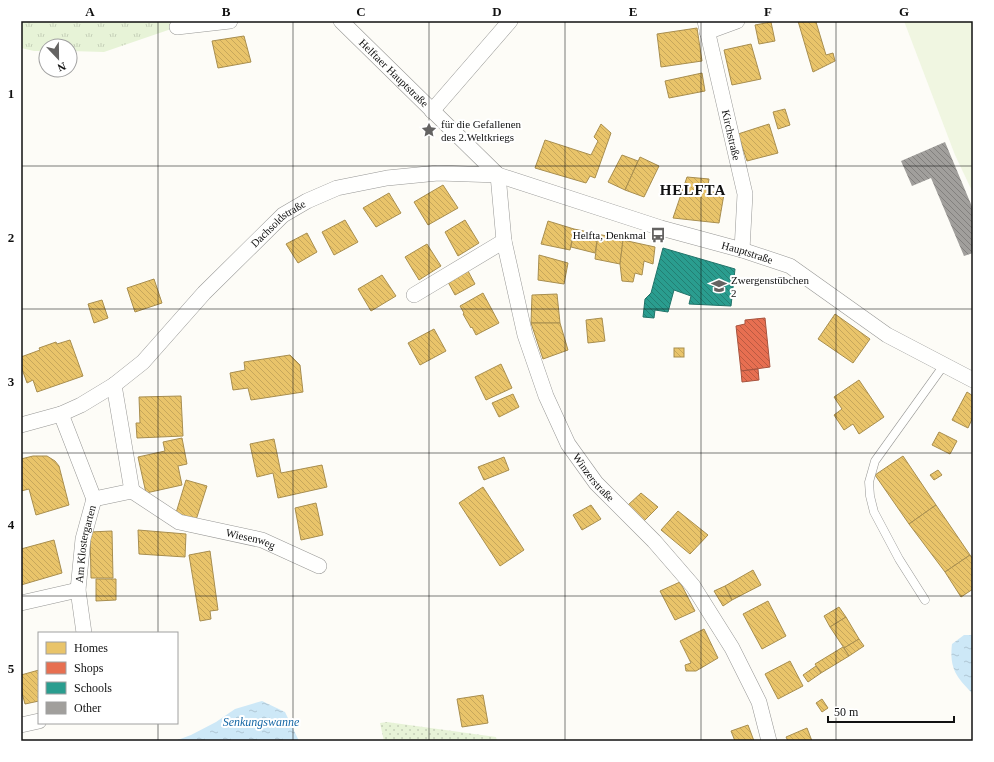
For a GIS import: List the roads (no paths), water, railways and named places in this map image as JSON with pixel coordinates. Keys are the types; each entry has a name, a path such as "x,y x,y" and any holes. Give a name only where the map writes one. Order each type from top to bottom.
{"street":[{"path":"178,27 230,21"},
{"name":"Helftaer Hauptstraße","path":"341,21 498,175"},
{"path":"432,111 510,21"},
{"path":"706,26 737,21"},
{"name":"Kirchstraße","path":"706,26 745,194 742,250"},
{"name":"Dachsoldstraße","path":"21,425 61,414 80,405 114,385 143,362 204,292 283,215 308,200 337,188 387,178 438,173 498,175"},
{"name":"Hauptstraße","path":"498,175 661,228 742,250 790,266 887,334 973,380"},
{"name":"Winzerstraße","path":"498,175 504,241 525,335 546,396 568,444 596,483 654,541 693,586 732,648 759,702 768,741"},
{"path":"414,295 504,241"},
{"path":"61,414 94,499 132,491 114,385"},
{"name":"Wiesenweg","path":"132,491 179,522 262,540 319,566"},
{"name":"Am Klostergarten","path":"84,632 78,590 84,539 94,499"},
{"name":"Am Klostergarten","path":"21,603 78,590"},
{"path":"21,725 38,721"}],"lane":[{"path":"925,600 899,559 874,512 870,496 869,482 875,461 944,365"}],"water":[{"path":"964,635 973,635 973,694 959,678 953,667 951,653 952,644"},
{"name":"Senkungswanne","path":"262,701 285,712 299,741 175,741 191,735 216,722 235,709"}],"place":[{"name":"für die Gefallenen des 2.Weltkriegs","path":"429,130"},
{"name":"Helfta, Denkmal","path":"658,235"},
{"name":"Zwergenstübchen 2","path":"719,286"}],"district":[{"name":"HELFTA","path":"693,190"}]}
